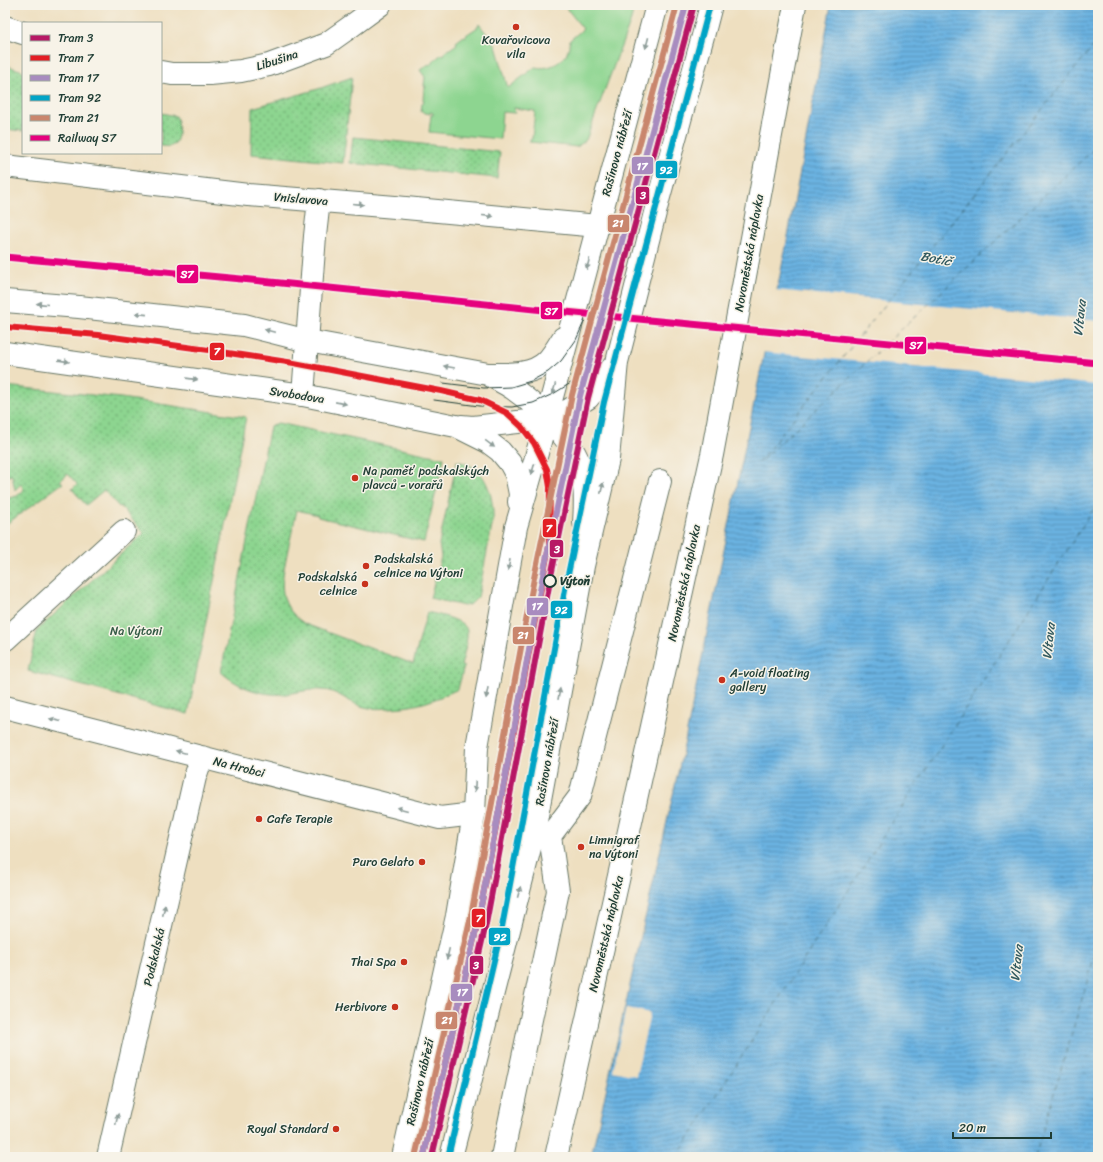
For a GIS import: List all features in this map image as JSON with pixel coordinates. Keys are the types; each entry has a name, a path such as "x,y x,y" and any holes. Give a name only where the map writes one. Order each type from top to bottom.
{"main road":[{"name":"Libušina","path":"162,72 172,74 210,74 241,71 269,65 326,44 380,5"},
{"name":"Rašínovo nábřeží","path":"403,1157 457,916 474,814 477,747 516,527 657,5"},
{"name":"Rašínovo nábřeží","path":"451,1157 534,832 583,566 608,459 617,362 655,212 711,5"},
{"name":"Novoměstská náplavka","path":"556,1157 712,455 795,5"},
{"path":"5,27 22,33"},
{"name":"Vnislavova","path":"5,166 248,195 319,200 598,226"},
{"path":"303,396 319,200"},
{"path":"5,301 79,307 244,325 308,341 488,374 516,374 538,368 546,362 554,352 571,326"},
{"name":"Svobodova","path":"5,353 303,396 456,426 488,442 500,451 510,463 516,474 520,494 516,527"},
{"name":"Rašínovo nábřeží","path":"456,426 473,427 499,425 546,418 567,412 588,398 617,362"},
{"path":"488,374 511,387 532,403 562,434 576,454 583,476 585,499 583,566"},
{"path":"502,1157 558,891 550,836 580,796 660,481"},
{"path":"5,640 124,531"},
{"name":"Na Hrobci","path":"5,707 440,818 474,814"},
{"name":"Podskalská","path":"108,1157 195,777 202,757"}],"green space":[{"path":"564,5 634,5 631,20 586,140 577,147 530,142 530,139 532,139 535,111 514,108 515,113 502,112 500,139 429,132 431,115 433,115 433,113 430,112 430,114 421,112 422,103 424,100 424,88 426,86 424,86 425,77 420,70 429,64 430,65 442,54 445,54 444,53 457,44 456,42 478,27 479,24 496,46 508,88 535,67 549,67 561,60 568,51 570,40 583,29"},
{"path":"5,65 22,71 22,131 5,129"},
{"path":"352,77 343,163 251,154 252,108 318,89"},
{"path":"162,113 176,116 179,128 178,137 174,144 162,146"},
{"path":"353,137 500,152 497,178 350,163"},
{"name":"Na Výtoni","path":"5,386 121,398 246,417 188,714 28,671 37,630 144,533 104,490 86,505 72,489 77,484 68,474 60,481 63,483 5,525 5,499 17,496 24,490 21,484 15,490 12,475 5,477"},
{"path":"278,423 444,458 424,542 318,517 318,515 297,510 284,571 283,590 284,599 288,608 305,624 413,664 427,612 457,621 466,628 467,632 461,666 464,667 458,689 441,697 417,705 382,709 368,708 327,691 313,690 286,694 268,694 251,690 228,678 221,672 270,426"},
{"path":"457,461 476,469 486,482 491,497 493,514 493,521 478,597 471,604 464,606 430,598 441,557 439,544"}],"water":[{"path":"831,5 1098,5 1098,1157 591,1157 684,746 788,236"}],"pier":[{"path":"775,290 1098,321 1098,385 762,352"},
{"path":"626,1008 650,1013 636,1076 613,1071"}],"ferry route":[{"path":"758,463 1098,40"},
{"path":"762,460 1098,145"},
{"path":"677,1157 1098,502"},
{"path":"1035,1157 1098,945"}],"tram line":[{"name":"21","path":"416,1153 470,921 534,578 572,395 677,5"},
{"name":"17","path":"424,1155 478,922 542,580 580,396 686,5"},
{"name":"3","path":"432,1157 486,924 550,581 588,398 694,5"},
{"name":"92","path":"448,1157 502,927 566,584 604,402 709,9"},
{"path":"443,383 484,388 511,387 531,381 548,372 561,361 576,340 599,288"},
{"path":"434,400 479,406 512,407 533,403 553,394 574,381 588,365 614,302"},
{"name":"7","path":"5,327 98,335 209,350 294,363 441,391 480,400 507,413 521,426 534,443 547,469 550,487 549,546 478,922 424,1155"}],"rail line":[{"name":"S7","path":"5,257 1098,363"}],"place":[{"name":"Kovařovicova vila","path":"516,27"},
{"name":"Na paměť podskalských plavců - vorařů","path":"355,478"},
{"name":"Podskalská celnice na Výtoni","path":"366,566"},
{"name":"Výtoň","path":"550,581"},
{"name":"Podskalská celnice","path":"365,584"},
{"name":"A-void floating gallery","path":"722,680"},
{"name":"Cafe Terapie","path":"259,819"},
{"name":"Limnigraf na Výtoni","path":"581,847"},
{"name":"Puro Gelato","path":"422,862"},
{"name":"Thai Spa","path":"404,962"},
{"name":"Herbivore","path":"395,1007"},
{"name":"Royal Standard","path":"336,1129"}],"water label":[{"name":"Botič","path":"936,258"},
{"name":"Vltava","path":"1079,318"},
{"name":"Vltava","path":"1048,641"},
{"name":"Vltava","path":"1016,963"}]}
